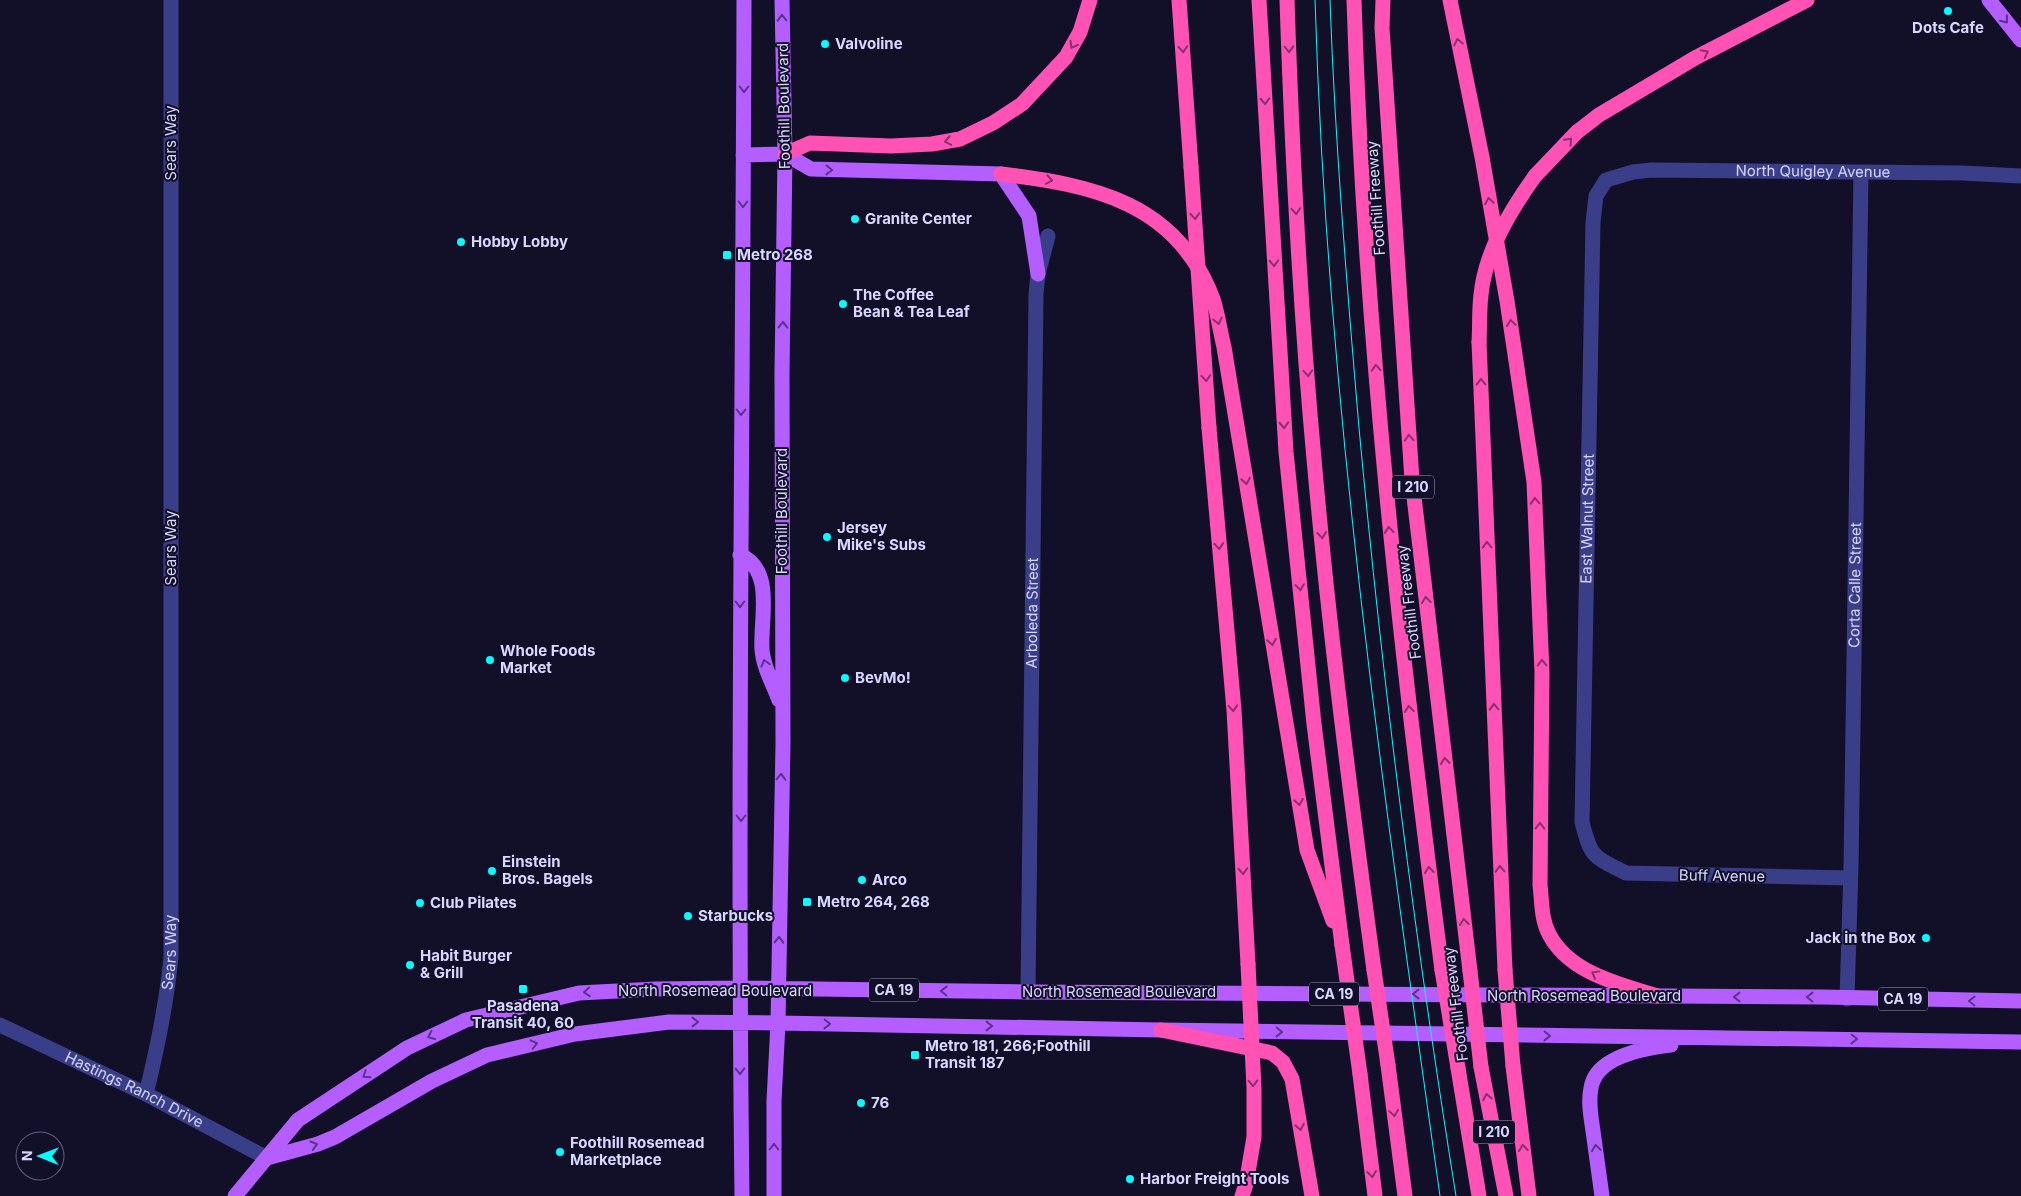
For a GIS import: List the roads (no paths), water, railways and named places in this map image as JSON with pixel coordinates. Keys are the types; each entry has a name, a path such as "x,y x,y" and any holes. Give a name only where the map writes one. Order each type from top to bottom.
{"highway":[{"path":"785,154 810,143 891,146 932,144 960,139 993,123 1022,104 1066,57 1080,32 1090,0"},
{"path":"1179,0 1209,428 1234,710 1248,964 1254,1088 1254,1137 1244,1190"},
{"path":"1259,0 1286,452 1314,724 1375,1196"},
{"path":"1287,0 1292,148 1314,459 1351,803 1405,1196"},
{"path":"1354,0 1357,95 1390,544 1414,755 1442,970 1478,1196"},
{"name":"Foothill Freeway","path":"1382,0 1382,28 1412,480 1481,1067 1506,1196"},
{"path":"1450,0 1482,157 1507,301 1534,482 1542,672 1540,885 1542,912 1548,934 1574,963 1609,982 1657,996"},
{"path":"1529,1196 1513,1066 1505,970 1479,342 1481,294 1493,248 1517,202 1535,176 1577,132 1599,115 1695,58 1807,0"},
{"path":"1001,174 1046,179 1089,188 1125,202 1143,212 1179,240 1196,265 1213,299 1227,366 1307,850 1342,945"},
{"path":"1161,1030 1272,1053 1283,1062 1292,1079 1312,1196"}],"main road":[{"path":"742,1196 740,555 744,0"},
{"name":"Foothill Boulevard","path":"774,1196 774,1101 779,988 782,708 782,404 785,154 782,0"},
{"path":"1989,0 2021,40"},
{"path":"743,155 785,154 811,169 1001,174 1029,216 1038,274"},
{"path":"740,555 750,560 759,571 762,592 762,650 765,665 782,708"},
{"name":"North Rosemead Boulevard","path":"235,1196 298,1120 407,1048 466,1020 579,993 656,989 779,988 2021,1001"},
{"name":"North Rosemead Boulevard","path":"267,1158 336,1137 432,1081 487,1055 575,1034 669,1022 778,1022 1161,1030 2021,1042"},
{"path":"1602,1196 1590,1109 1591,1087 1603,1067 1637,1050 1736,1039"}],"street":[{"name":"Sears Way","path":"146,1094 166,1005 171,958 172,0"},
{"name":"North Quigley Avenue","path":"1606,180 1633,172 1652,170 1962,173 2021,176"},
{"name":"Corta Calle Street","path":"1847,999 1861,173"},
{"name":"East Walnut Street","path":"1597,858 1588,846 1582,822 1582,812 1593,222 1596,196 1606,180"},
{"name":"Arboleda Street","path":"1028,992 1038,274 1048,236"},
{"name":"Buff Avenue","path":"1597,858 1626,873 1850,878"},
{"name":"Hastings Ranch Drive","path":"0,1025 146,1094 267,1158"}],"tram line":[{"path":"1315,0 1322,150 1345,450 1379,749 1440,1196"},
{"path":"1330,0 1342,214 1368,524 1401,813 1427,1005 1456,1196"}],"place":[{"name":"Dots Cafe","path":"1948,11"},
{"name":"Valvoline","path":"825,44"},
{"name":"Granite Center","path":"855,219"},
{"name":"Hobby Lobby","path":"461,242"},
{"name":"Metro 268","path":"727,255"},
{"name":"The Coffee Bean & Tea Leaf","path":"843,304"},
{"name":"Jersey Mike's Subs","path":"827,537"},
{"name":"Whole Foods Market","path":"490,660"},
{"name":"BevMo!","path":"845,678"},
{"name":"Einstein Bros. Bagels","path":"492,871"},
{"name":"Arco","path":"862,880"},
{"name":"Metro 264, 268","path":"807,902"},
{"name":"Club Pilates","path":"420,903"},
{"name":"Starbucks","path":"688,916"},
{"name":"Jack in the Box","path":"1926,938"},
{"name":"Habit Burger & Grill","path":"410,965"},
{"name":"Pasadena Transit 40, 60","path":"523,989"},
{"name":"Metro 181, 266;Foothill Transit 187","path":"915,1055"},
{"name":"76","path":"861,1103"},
{"name":"Foothill Rosemead Marketplace","path":"560,1152"},
{"name":"Harbor Freight Tools","path":"1130,1179"}]}
